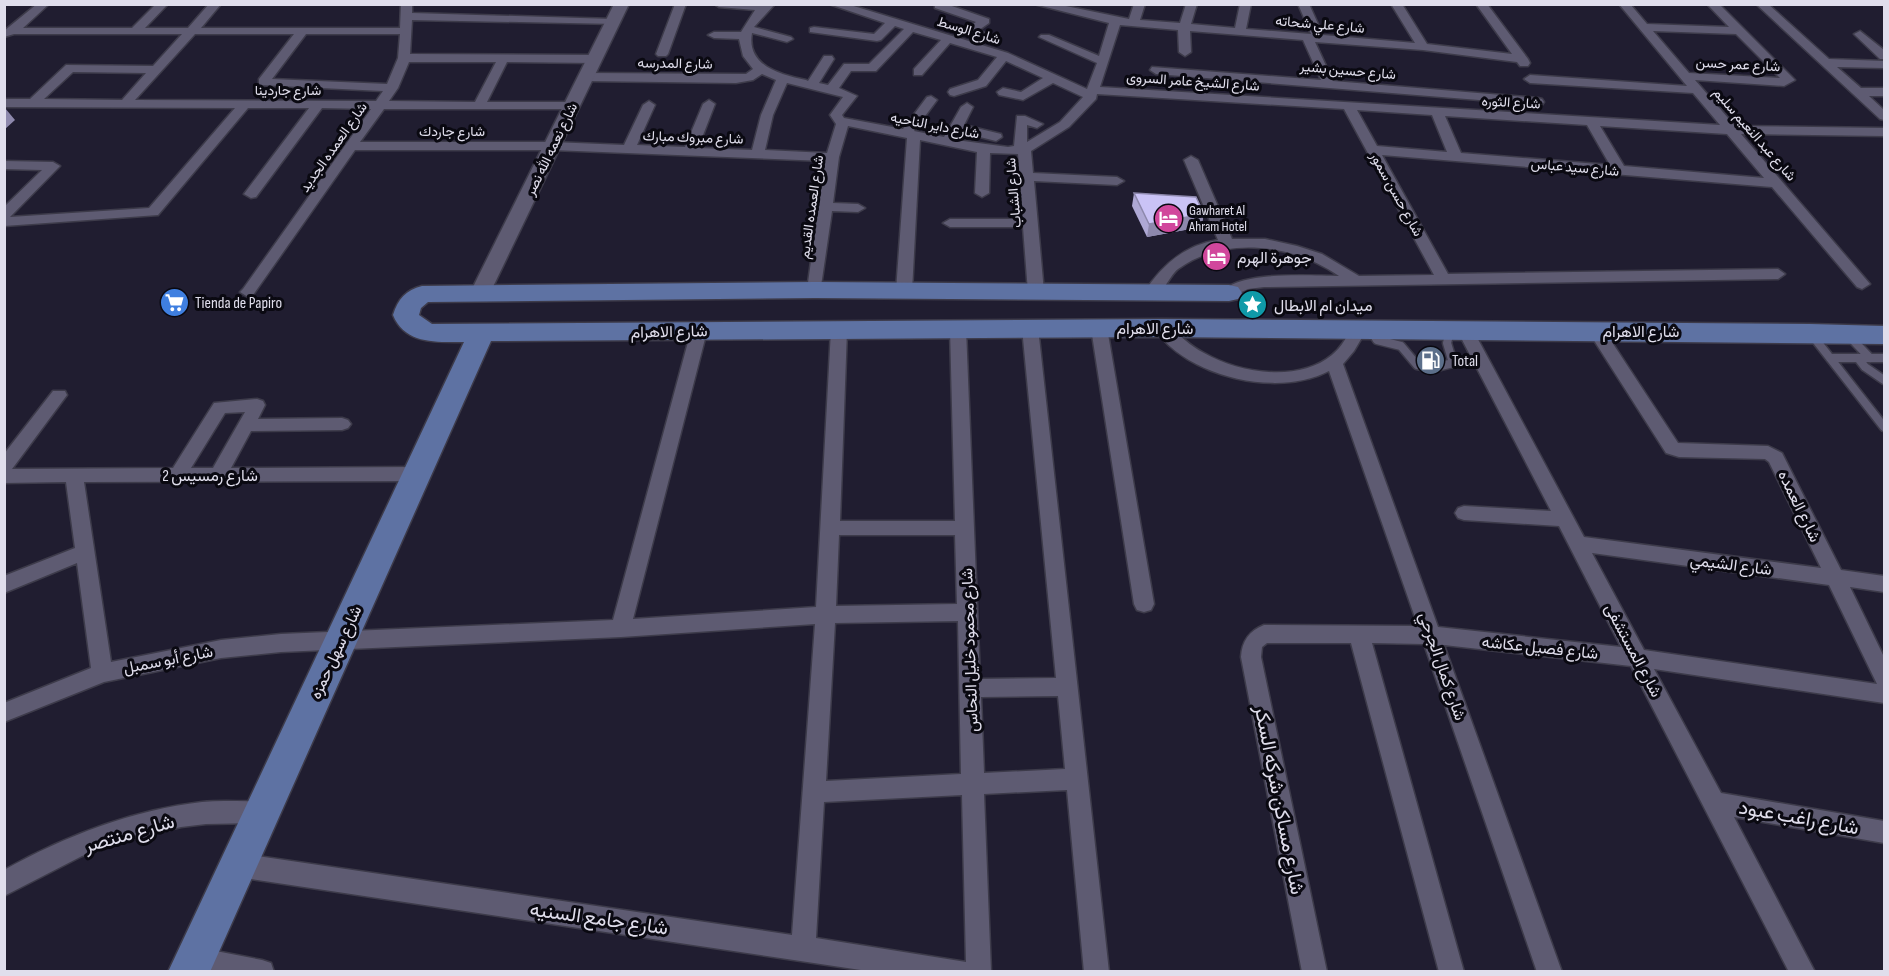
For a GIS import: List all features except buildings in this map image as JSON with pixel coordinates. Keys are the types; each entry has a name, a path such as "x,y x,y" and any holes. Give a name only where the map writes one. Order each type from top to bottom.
{"main road":[{"name":"شارع الاهرام","path":"1229,293 762,290 422,294 410,304 406,315 408,320 426,333 481,334 1162,327 1810,333 1853,346 1884,335"},
{"path":"759,331 762,290"},
{"name":"شارع سهل حمزه","path":"192,965 481,334"}],"street":[{"path":"8,34 44,4"},
{"path":"135,31 163,4"},
{"path":"125,104 216,4"},
{"path":"503,19 512,4"},
{"name":"شارع نعمه الله نصر","path":"480,293 622,4"},
{"path":"662,54 681,4"},
{"path":"719,4 768,6"},
{"name":"شارع الوسط","path":"834,4 891,24 949,38 1004,56 1093,93"},
{"path":"1133,23 1140,4"},
{"path":"1185,52 1184,28 1192,4"},
{"path":"1240,33 1246,4"},
{"path":"1303,4 1328,83"},
{"path":"1396,4 1423,47"},
{"path":"1481,4 1522,58 1544,119"},
{"name":"شارع عبد النعيم سليم","path":"1624,4 1862,284"},
{"name":"شارع عمر حسن","path":"1686,76 1788,81 1789,78 1712,4"},
{"path":"1761,4 1884,116"},
{"path":"931,16 940,5 985,21 971,30 989,38"},
{"name":"شارع علي شحاته","path":"1043,5 1086,9 1115,21 1133,23 1423,47 1522,58"},
{"path":"761,69 747,53 747,32 754,18 768,6"},
{"path":"406,10 503,19 613,22"},
{"name":"شارع العمده الجديد","path":"248,292 392,88 404,58 406,10"},
{"name":"شارع الشباب","path":"1036,292 1028,177 1022,149 1060,128 1078,112 1093,93 1115,21"},
{"path":"814,30 877,38 891,24"},
{"path":"1644,27 1740,31"},
{"path":"831,90 848,67 872,68 910,28"},
{"path":"8,34 135,31 405,31"},
{"path":"303,31 262,81 392,88"},
{"path":"714,35 747,32 787,39"},
{"path":"1860,34 1884,56"},
{"path":"1045,37 1104,62"},
{"path":"918,72 949,38"},
{"path":"1024,64 1038,55"},
{"path":"954,92 982,83 1004,56"},
{"path":"404,58 595,59"},
{"path":"479,106 503,59"},
{"path":"812,85 828,59"},
{"path":"1826,63 1884,64"},
{"path":"33,104 70,68 156,70"},
{"name":"شارع العمده القديم","path":"761,69 783,78 851,96 836,115 842,125 832,157 815,290"},
{"name":"شارع المدرسه","path":"586,77 736,79 749,77 761,69"},
{"name":"شارع حسين بشير","path":"1156,70 1538,102"},
{"path":"1003,92 1023,96 1054,77"},
{"path":"758,154 767,115 783,78"},
{"path":"1530,79 1698,90"},
{"path":"1286,80 1289,103"},
{"path":"1858,92 1884,92"},
{"name":"شارع الشيخ عامر السروى","path":"1093,93 1289,103"},
{"path":"904,291 910,135 931,100"},
{"name":"شارع جاردينا","path":"4,103 572,106"},
{"name":"شارع الثوره","path":"1289,103 1732,130 1884,132"},
{"path":"690,152 709,104"},
{"path":"4,222 153,212 244,105"},
{"path":"251,194 318,105"},
{"path":"629,149 650,105"},
{"path":"948,143 958,128 967,107"},
{"name":"شارع حسن سمور","path":"1349,107 1444,280"},
{"path":"1437,112 1456,157"},
{"path":"1022,149 1021,119 1037,124"},
{"name":"شارع داير الناحيه","path":"841,121 984,149 1022,149"},
{"path":"1591,122 1619,170"},
{"path":"958,128 996,137"},
{"name":"شارع جاردك","path":"352,146 552,146"},
{"name":"شارع مبروك مبارك","path":"552,146 832,157"},
{"path":"982,193 984,149"},
{"name":"شارع سيد عباس","path":"1373,150 1778,183"},
{"path":"1191,160 1227,244"},
{"path":"4,165 53,166 4,215"},
{"path":"1028,177 1117,181"},
{"path":"825,207 858,208"},
{"path":"950,223 1031,223"},
{"path":"1151,294 1161,277 1181,259 1210,247 1227,244 1248,243 1291,248 1332,263 1359,282"},
{"path":"1229,293 1235,288 1253,283 1778,274"},
{"path":"1162,327 1184,348 1202,360 1248,375 1273,377 1296,376 1334,362 1365,329"},
{"path":"1030,328 1097,972"},
{"path":"1100,328 1144,604"},
{"name":"شارع محمود خليل النحاس","path":"958,329 979,972"},
{"path":"802,948 826,615 839,330"},
{"name":"شارع المستشفى","path":"1458,330 1565,519 1803,972"},
{"path":"621,628 699,331"},
{"name":"شارع العمده","path":"1596,331 1672,448 1679,451 1768,453 1776,458 1884,677"},
{"name":"شارع كمال الجرحي","path":"1334,362 1433,635 1550,972"},
{"path":"4,467 59,395"},
{"path":"178,476 221,406 257,405 218,475"},
{"path":"246,425 342,424"},
{"name":"شارع رمسيس 2","path":"4,476 416,474"},
{"path":"74,476 102,673"},
{"path":"1464,513 1565,519"},
{"path":"831,528 965,528"},
{"name":"شارع الشيمي","path":"1578,544 1884,584"},
{"path":"4,585 85,552"},
{"name":"شارع أبو سمبل","path":"4,713 102,673 221,649 281,642 621,628 826,615 968,612"},
{"name":"شارع فصيل عكاشه","path":"1264,634 1433,635 1639,658 1884,694"},
{"name":"شارع مساكن شركه السكر","path":"1264,634 1252,645 1251,657 1315,972"},
{"path":"1359,634 1452,972"},
{"path":"970,688 1067,687"},
{"path":"814,792 1077,779"},
{"name":"شارع راغب عبود","path":"1714,803 1884,832"},
{"name":"شارع منتصر","path":"4,884 81,846 144,825 204,813 261,812"},
{"name":"شارع جامع السنيه","path":"237,865 962,972"},
{"path":"192,965 262,972"}],"lane":[{"path":"1365,329 1377,340 1401,346 1413,363 1423,366 1445,366 1453,363 1447,345 1447,336 1458,330"},
{"path":"1810,333 1884,427"},
{"path":"1830,358 1853,346"},
{"path":"1853,346 1870,358"},
{"path":"1853,346 1870,358 1884,358"},
{"path":"1853,346 1864,367 1884,380"}],"place":[{"name":"Gawharet Al Ahram Hotel","path":"1168,218"},
{"name":"جوهرة الهرم","path":"1216,257"},
{"name":"Tienda de Papiro","path":"174,302"},
{"name":"ميدان ام الابطال","path":"1253,305"},
{"name":"Total","path":"1431,360"}]}
